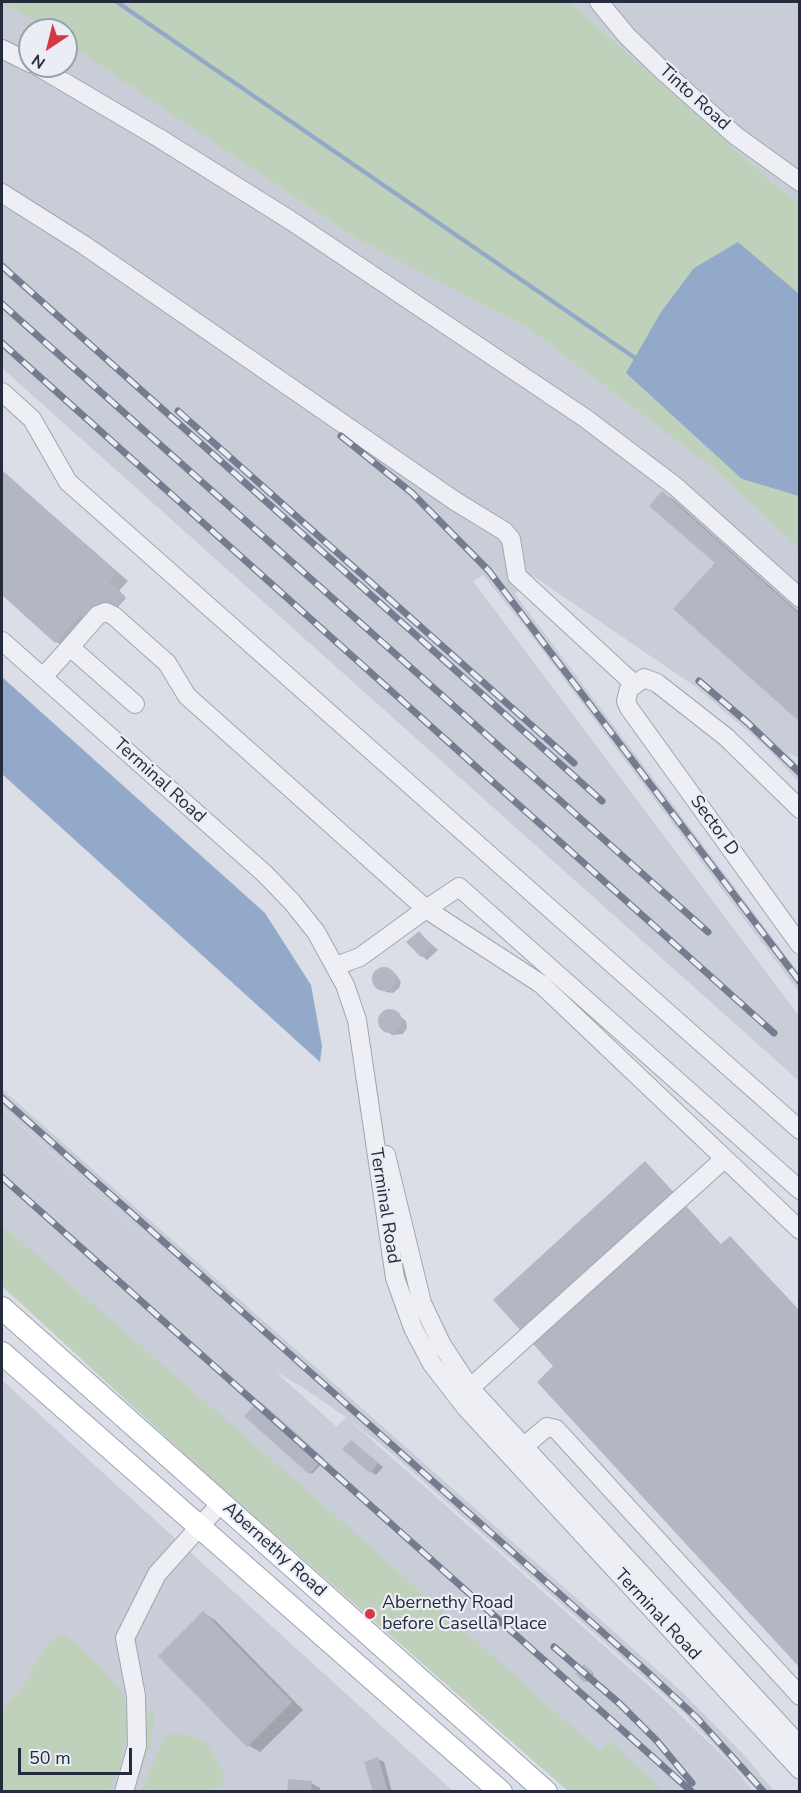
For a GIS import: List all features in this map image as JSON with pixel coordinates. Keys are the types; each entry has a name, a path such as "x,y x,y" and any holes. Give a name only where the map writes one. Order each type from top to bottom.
{"main road":[{"name":"Abernethy Road","path":"2,1308 544,1791"},
{"name":"Abernethy Road","path":"2,1353 501,1791"}],"street":[{"name":"Tinto Road","path":"599,2 627,36 671,78 736,136 800,182"},
{"path":"2,49 18,57"},
{"path":"57,78 149,132 280,214 585,418 675,486 800,598"},
{"path":"2,193 84,245 455,501 504,531 511,539 517,576 633,683 644,678 657,683 726,737 798,810"},
{"path":"2,392 32,419 68,482 800,1130"},
{"path":"43,677 98,615 106,612 114,616 167,663 187,696 426,909 541,984 800,1230"},
{"name":"Terminal Road","path":"2,641 292,902 316,932 336,966 357,1020 363,1051 378,1177 395,1278 412,1328 432,1364 466,1408 800,1770"},
{"path":"70,647 135,704"},
{"name":"Sector D","path":"633,683 627,695 629,708 800,945"},
{"path":"336,966 360,957 459,887 800,1190"},
{"path":"363,1051 408,1254 422,1303 442,1345 470,1388 800,1746"},
{"path":"470,1388 724,1159"},
{"path":"523,1447 547,1427 556,1430 800,1696"},
{"path":"123,1791 137,1746 136,1695 125,1638 157,1574 221,1503"}],"shaded area":[{"path":"570,2 799,2 799,202 780,189"},
{"path":"2,5 28,18 18,18 18,78 78,78 78,51 360,241 526,327 712,467 799,548 799,758 787,752 799,766 799,782 765,746 696,687 533,576 515,594 799,973 799,992 524,626 483,575 473,581 799,1016 799,1081 2,368"},
{"path":"2,1089 682,1692 746,1757 774,1791 757,1791 683,1712 388,1450 348,1419 664,1699 730,1763 753,1791 604,1791 2,1266 2,1109 272,1350 2,1108","holes":["276,1372 346,1417 337,1427"]},
{"path":"2,1380 101,1471 453,1791 2,1791"}],"green space":[{"path":"2,2 570,2 780,189 799,202 799,548 712,467 526,327 360,241 78,51 78,18 28,18 2,5"},
{"path":"2,1225 330,1511 599,1751 609,1741 663,1791 568,1791 204,1472 2,1286"},
{"path":"61,1633 76,1643 104,1671 123,1695 129,1722 122,1759 112,1786 109,1792 2,1792 2,1709 25,1684 43,1649"},
{"path":"150,1710 155,1710 151,1743 133,1791"},
{"path":"178,1733 204,1742 225,1776 221,1785 210,1791 142,1791 159,1748 168,1735"}],"water":[{"path":"738,242 799,294 799,496 742,479 626,373 661,312 694,268"},
{"path":"2,677 265,913 311,985 322,1046 320,1062 2,774"}],"building":[{"path":"2,470 117,573 109,582 125,596 95,629 80,615 55,643 2,595"},
{"path":"662,491 800,615 800,722 673,609 715,563 649,506"},
{"path":"419,931 433,947 421,957 406,942"},
{"path":"384,967 389,968 395,974 395,984 389,990 384,991 379,990 373,984 372,979 373,974 379,968"},
{"path":"390,1009 395,1010 401,1016 401,1026 395,1032 390,1033 385,1032 379,1026 378,1021 379,1016 385,1010"},
{"path":"645,1161 721,1244 730,1236 800,1311 800,1668 537,1382 553,1366 493,1300"},
{"path":"259,1400 324,1458 309,1474 244,1416"},
{"path":"351,1440 378,1463 370,1473 342,1449"},
{"path":"203,1611 292,1702 247,1747 158,1656"},
{"path":"584,1664 593,1672 584,1682 575,1674"},
{"path":"378,1757 388,1792 373,1792 364,1762"},
{"path":"288,1779 312,1781 311,1792 287,1792"}],"waterway":[{"path":"117,2 635,358"}],"railway":[{"path":"2,266 602,801"},
{"path":"2,304 708,932"},
{"path":"2,343 774,1033"},
{"path":"178,411 574,763"},
{"path":"341,436 412,493 489,571 800,982"},
{"path":"699,681 748,723 800,773"},
{"path":"2,1098 644,1669 697,1718 764,1792"},
{"path":"2,1177 692,1792"},
{"path":"554,1647 620,1704 657,1741 692,1783"}],"place":[{"name":"Abernethy Road before Casella Place","path":"370,1614"}]}
